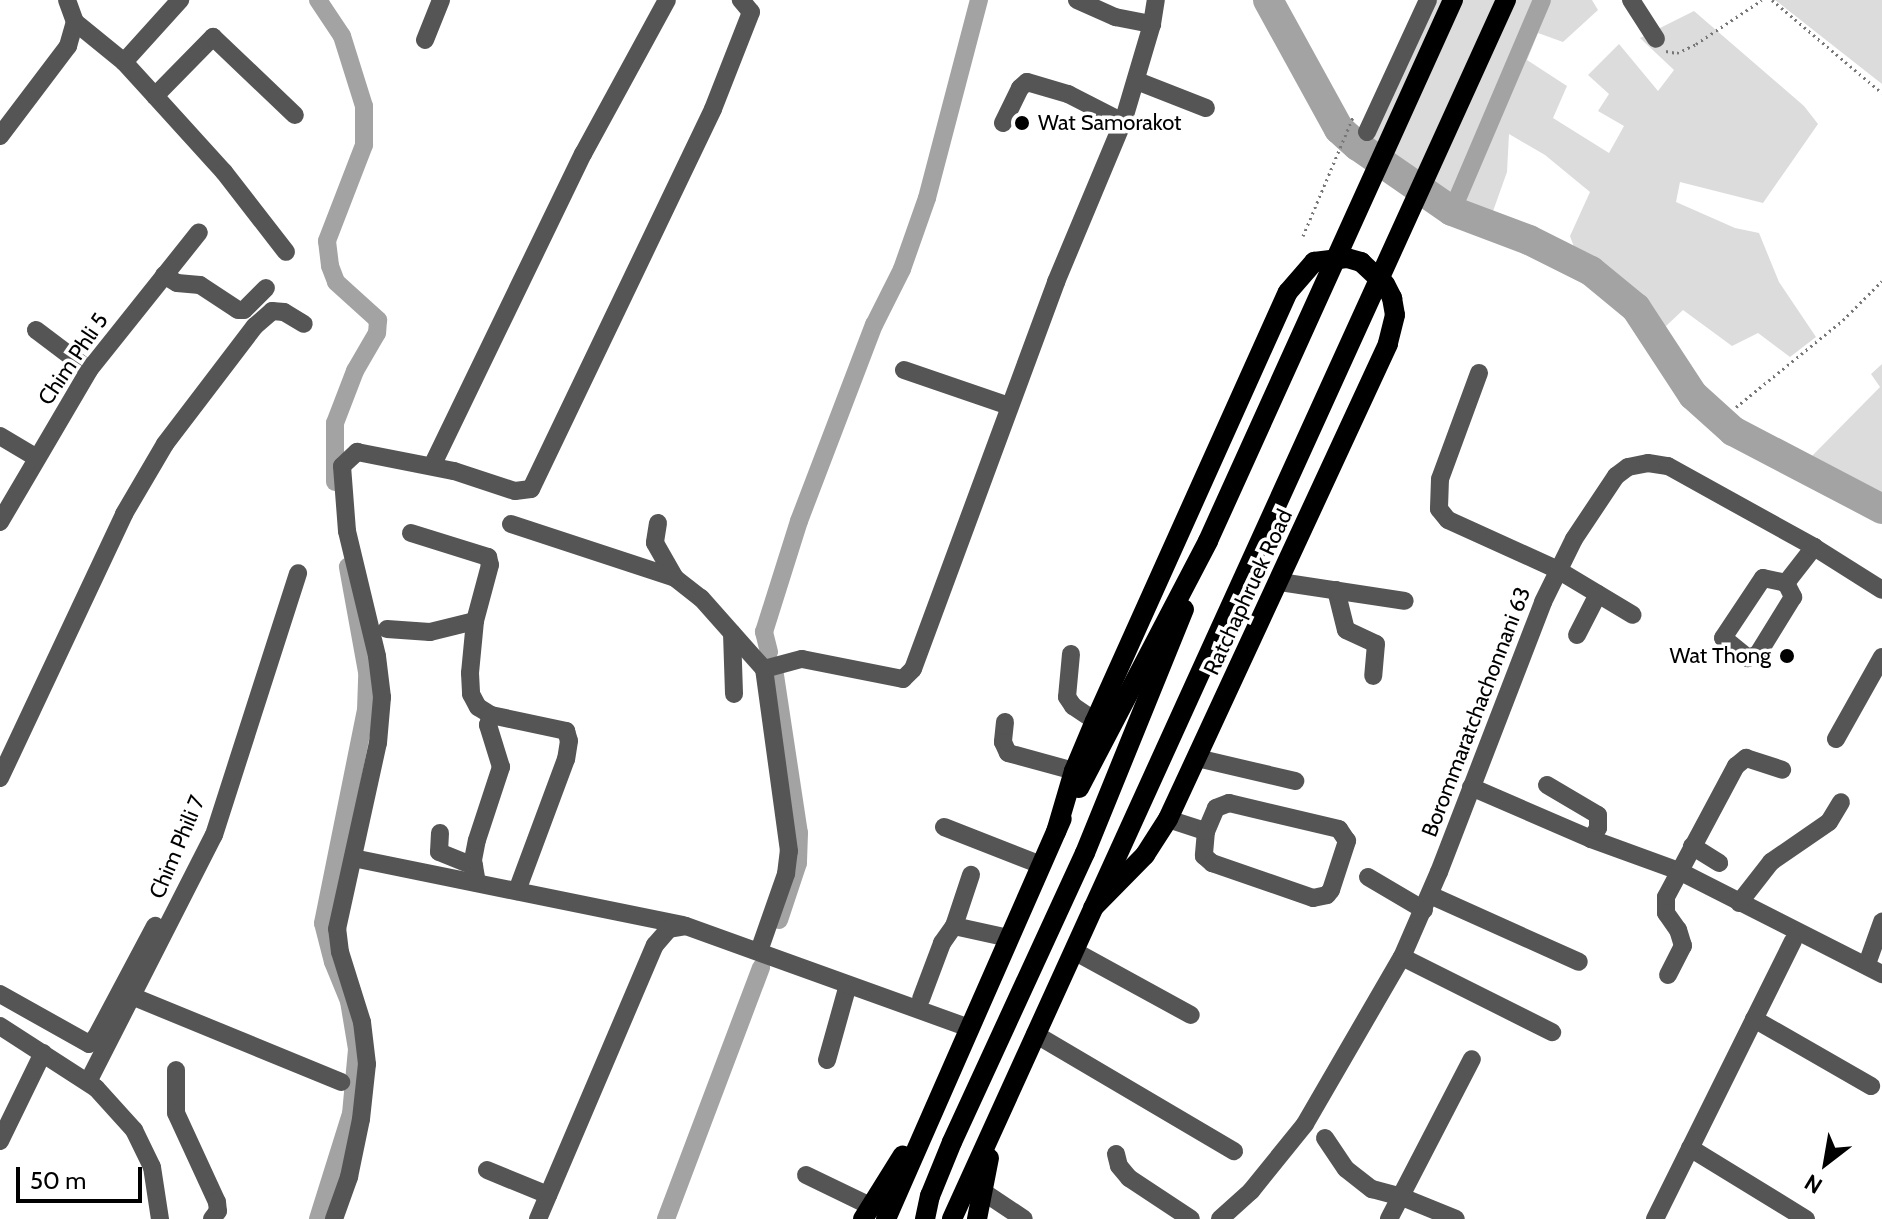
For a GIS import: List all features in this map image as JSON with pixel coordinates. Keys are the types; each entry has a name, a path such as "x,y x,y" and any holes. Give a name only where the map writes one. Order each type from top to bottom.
{"main road":[{"name":"Ratchaphruek Road","path":"886,1219 1056,832 1220,517 1453,0"},
{"name":"Ratchaphruek Road","path":"952,1219 1506,0"},
{"name":"Ratchaphruek Road","path":"1056,832 1074,771 1095,721 1288,292 1314,262 1347,258 1371,268 1392,298 1394,329 1280,582 1168,819 1145,855 1093,908"},
{"path":"925,1219 930,1196 952,1142 998,1047 1160,674 1208,541"},
{"path":"977,1219 998,1115"},
{"path":"866,1212 927,1122"}],"street":[{"path":"0,136 57,64 73,35 75,22 67,0"},
{"path":"124,62 180,0"},
{"path":"425,40 441,0"},
{"path":"432,466 572,176 667,0"},
{"path":"334,1219 349,1177 361,1119 367,1064 362,1022 340,952 337,929 378,743 382,697 377,656 347,531 342,466 357,452 432,466 515,491 531,489 713,109 751,12 741,0"},
{"path":"1077,0 1115,17 1152,24"},
{"path":"764,669 802,659 887,677 909,676 1009,406 1095,184 1123,122 1137,81 1156,0"},
{"path":"1367,132 1428,0"},
{"path":"1631,0 1656,39"},
{"path":"75,22 124,62 224,172 286,252"},
{"path":"155,96 213,37 295,115"},
{"path":"1137,81 1206,108"},
{"path":"1003,123 1020,88 1027,82 1068,94 1123,122"},
{"name":"Chim Phli 5","path":"0,522 89,370 199,232"},
{"path":"164,275 177,283 195,283 241,310 266,288"},
{"path":"0,778 124,514 165,444 255,326 272,311 284,312 304,324"},
{"path":"36,330 89,370"},
{"path":"904,370 1009,406"},
{"path":"1479,373 1440,479 1439,509 1448,520 1558,570 1633,615"},
{"path":"0,436 37,458"},
{"name":"Borommaratchachonnani 63","path":"1220,1219 1251,1191 1305,1124 1402,957 1427,902 1558,570 1610,482 1628,467 1648,463 1689,475 1882,590"},
{"path":"658,523 655,543 675,578"},
{"path":"511,524 675,578 701,598 764,669 789,851 786,874 759,951"},
{"path":"411,533 488,557 490,565 475,621 471,694 478,707 491,715 566,731 569,741 566,759 517,891"},
{"path":"1786,583 1814,547"},
{"name":"Chim Phili 7","path":"88,1082 214,835 298,573"},
{"path":"1280,582 1405,601"},
{"path":"1336,590 1346,630 1376,644 1373,676"},
{"path":"1577,635 1598,594"},
{"path":"387,629 430,632 475,621"},
{"path":"732,633 734,694"},
{"path":"1071,654 1067,697 1073,706 1095,721"},
{"path":"1836,739 1882,657"},
{"path":"476,874 477,840 501,767 488,725 491,715"},
{"path":"1005,722 1003,742 1008,753 1074,771"},
{"path":"1197,758 1295,781"},
{"path":"1668,975 1683,946 1664,906 1692,846 1741,761 1754,759 1782,770"},
{"path":"1547,785 1598,815 1598,828 1591,839"},
{"path":"1471,787 1591,839 1679,871 1875,969 1882,922"},
{"path":"1739,903 1771,862 1829,822 1841,802"},
{"path":"1229,803 1339,829 1347,841 1331,890 1327,895 1313,898 1212,863 1204,856 1206,831 1216,808 1229,803"},
{"path":"1168,819 1206,831"},
{"path":"944,827 1041,865"},
{"path":"440,833 439,852 476,874 517,891 686,926 969,1028"},
{"path":"1692,846 1719,863"},
{"path":"353,858 476,874"},
{"path":"921,999 942,943 954,926 971,875"},
{"path":"1368,877 1579,962"},
{"path":"0,994 89,1044 96,1037 155,926"},
{"path":"538,1219 655,945 669,929 686,926"},
{"path":"954,926 1009,938"},
{"path":"1655,1219 1793,941"},
{"path":"1074,951 1191,1015"},
{"path":"1402,957 1552,1032"},
{"path":"827,1060 848,985"},
{"path":"134,997 341,1082"},
{"path":"1754,1019 1871,1086"},
{"path":"0,1026 88,1082 134,1130 152,1167 162,1219"},
{"path":"1035,1034 1234,1151"},
{"path":"0,1141 8,1108 43,1053"},
{"path":"1389,1219 1472,1059"},
{"path":"176,1070 176,1113 217,1202 218,1211 212,1219"},
{"path":"1325,1138 1346,1169 1372,1189 1402,1197 1456,1219"},
{"path":"1690,1148 1806,1219"},
{"path":"1116,1154 1119,1166 1129,1178 1191,1219"},
{"path":"487,1170 548,1195"},
{"path":"806,1175 866,1212"},
{"path":"982,1191 1024,1219"}],"path":[{"path":"1656,39 1668,53 1677,53 1762,0"},
{"path":"1772,0 1882,93"},
{"path":"1303,236 1349,124"},
{"path":"1736,407 1843,320 1882,281"}],"shaded area":[{"path":"1436,0 1592,0 1598,10 1563,42 1538,33 1527,60 1567,86 1553,118 1609,153 1624,126 1598,111 1609,94 1588,75 1619,44 1658,91 1674,70 1640,38 1694,11 1804,106 1818,124 1763,203 1680,182 1676,202 1735,228 1759,233 1779,282 1816,337 1790,357 1758,333 1732,346 1683,310 1665,327 1599,269 1577,255 1570,236 1590,192 1545,155 1509,134 1507,172 1492,214 1464,206 1366,144"},
{"path":"1775,0 1882,0 1882,84"},
{"path":"1882,364 1882,514 1822,485 1831,470 1811,457 1880,387 1871,374"}],"waterway":[{"path":"318,0 342,36 364,106 364,145 327,241 330,266 336,282 378,320 377,333 355,371 335,423 335,482"},
{"path":"769,652 764,632 799,521 874,325 902,269 927,198 979,0"},
{"path":"1268,0 1339,129 1358,146 1452,211 1529,240 1591,271 1636,308 1693,395 1733,431 1882,509"},
{"path":"1452,211 1542,0"},
{"path":"318,1219 351,1114 357,1049 349,1001 333,962 323,923 366,710 367,672 348,567"},
{"path":"775,675 799,833 798,863 779,920"},
{"path":"666,1219 761,967"}],"place":[{"name":"Wat Samorakot","path":"1022,123"},
{"name":"Wat Thong","path":"1787,656"}]}
